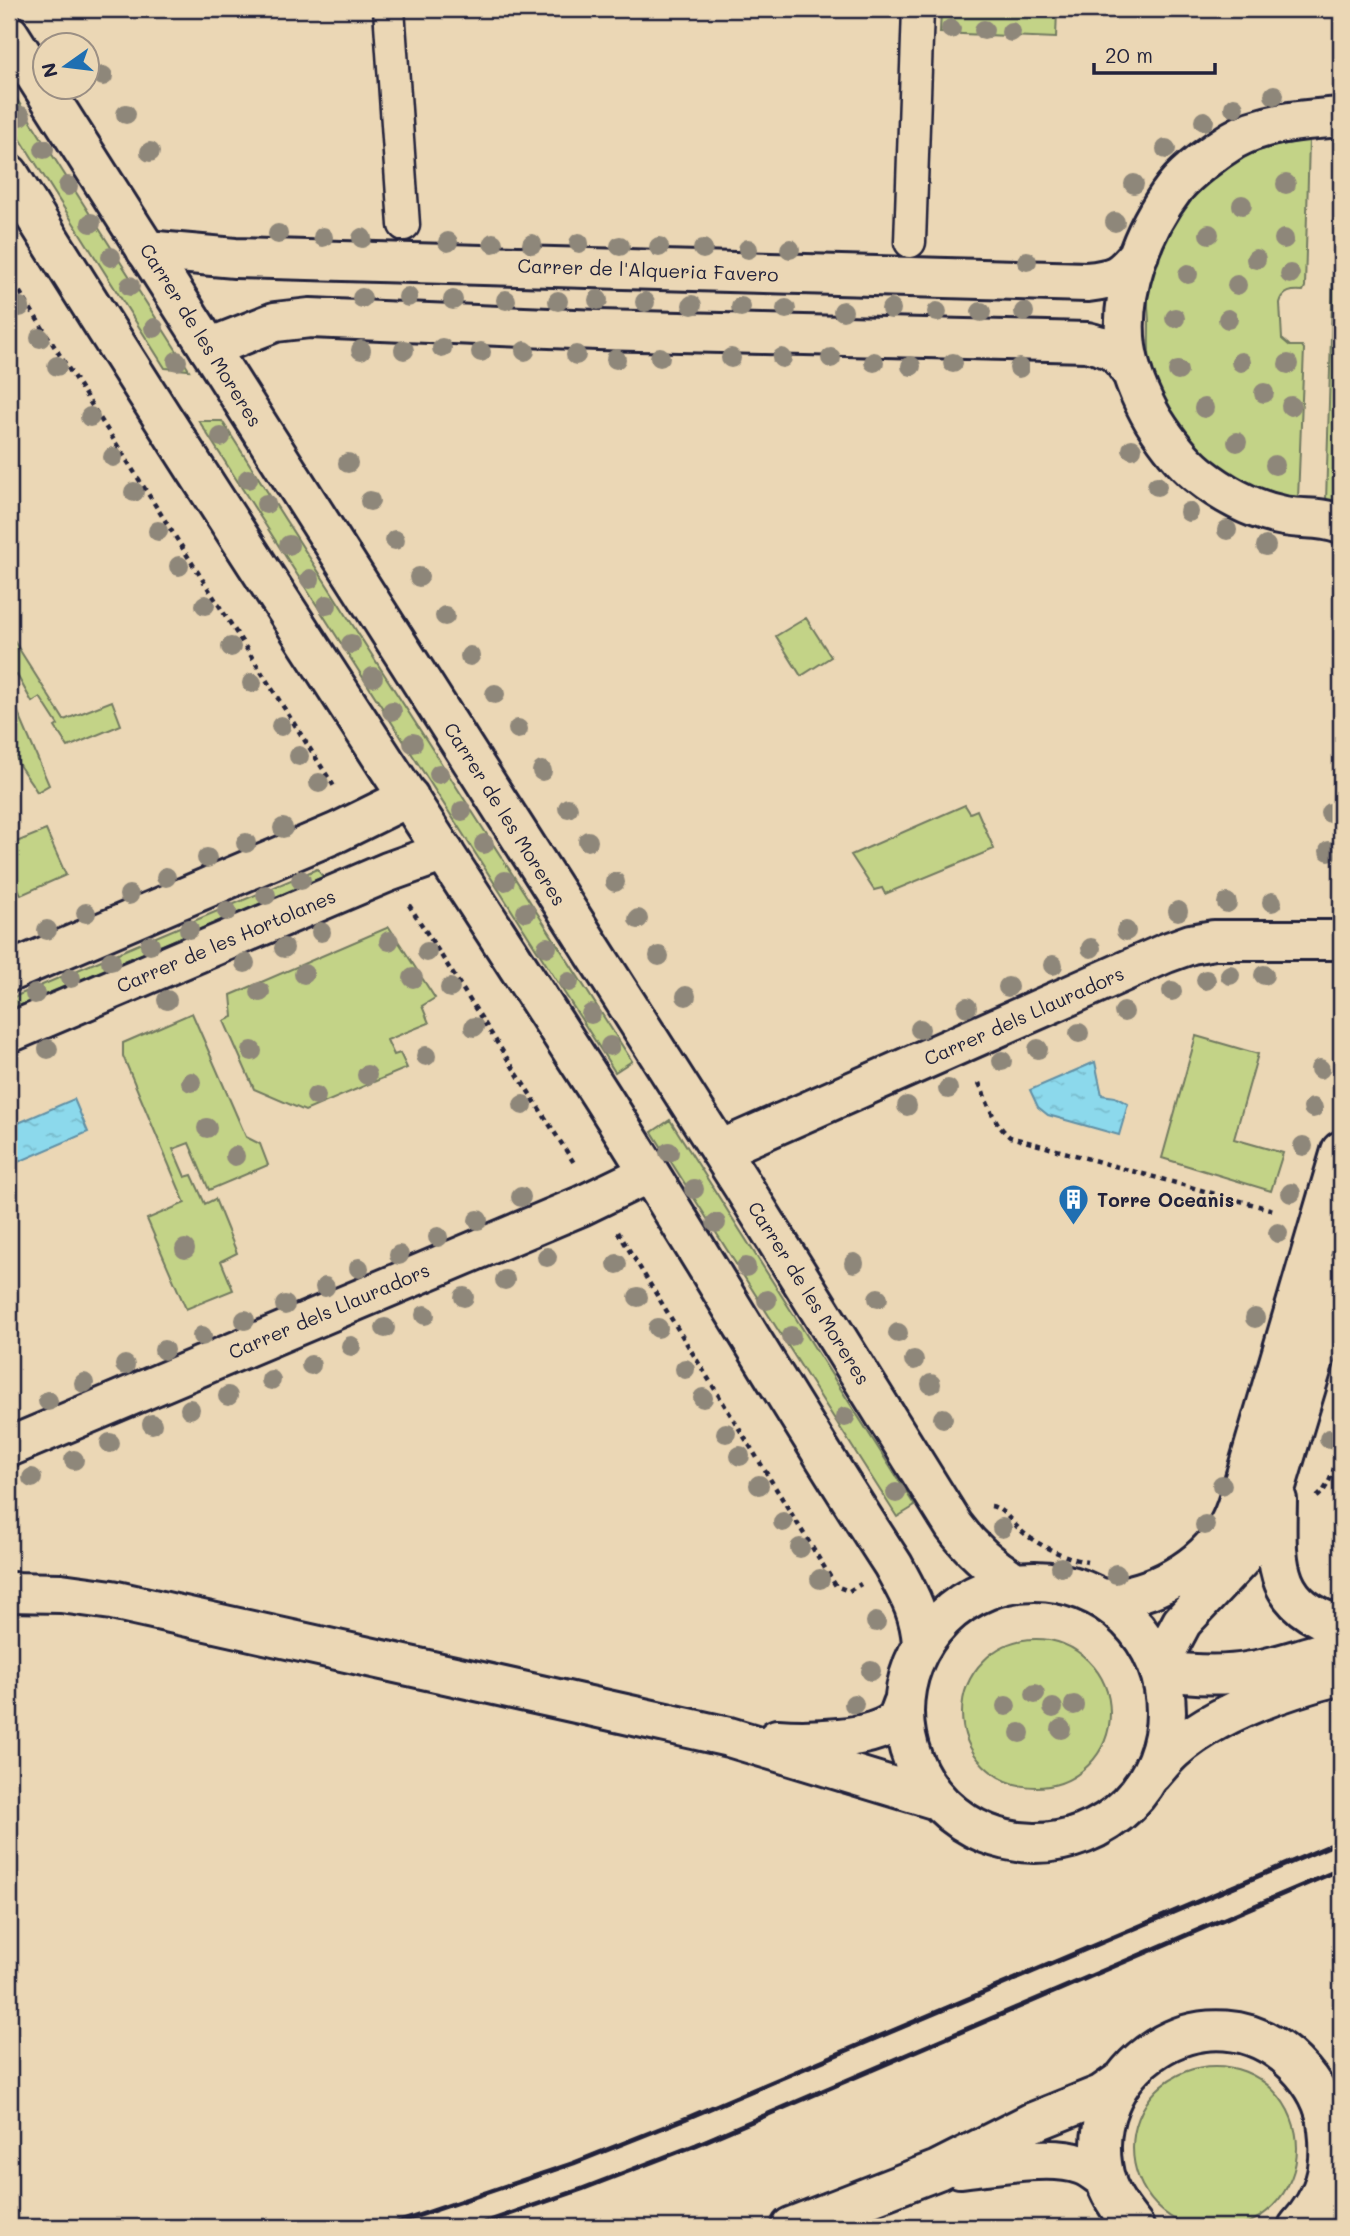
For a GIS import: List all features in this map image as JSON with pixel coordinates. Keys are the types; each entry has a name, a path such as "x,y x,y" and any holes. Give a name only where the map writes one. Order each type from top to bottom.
{"main road":[{"name":"Carrer de les Moreres","path":"9,34 720,1150 954,1526 979,1555 1014,1581"},
{"path":"1133,376 1126,346 1129,284 1153,220 1176,185 1234,139 1270,126 1341,117"},
{"path":"9,174 131,370 409,797 649,1173 893,1565 920,1623 922,1644"},
{"name":"Carrer de l'Alqueria Favero","path":"146,250 235,258 1087,282 1107,280 1124,272 1139,254"},
{"path":"209,348 275,322 310,318 597,330 1087,342 1110,348 1124,360 1147,409 1166,440 1197,473 1228,495 1256,509 1285,516 1324,518 1341,524"},
{"path":"9,972 338,832 409,797"},
{"name":"Carrer de les Hortolanes","path":"9,1033 388,872 444,852"},
{"name":"Carrer dels Llauradors","path":"720,1150 1166,953 1192,944 1214,940 1341,940"},
{"path":"1099,1581 1123,1597 1150,1589 1172,1579 1207,1553 1230,1523 1341,1151"},
{"name":"Carrer dels Llauradors","path":"9,1447 581,1206 649,1173"},
{"path":"1159,1668 1182,1622 1239,1562 1253,1539 1277,1483 1341,1271"},
{"path":"1277,1483 1276,1544 1278,1567 1286,1590 1302,1608 1320,1620 1341,1626"},
{"path":"729,1737 797,1740 856,1735 882,1729 896,1719 922,1644 938,1622 974,1594 1014,1581 1056,1581 1086,1590 1099,1581"},
{"path":"1099,1581 1153,1653 1159,1668 1165,1693 1165,1735 1152,1774"},
{"path":"9,1592 61,1593 112,1600 729,1737 937,1800"},
{"path":"1159,1668 1200,1675 1229,1675 1255,1671 1341,1648"},
{"path":"903,1704 909,1750 924,1783 937,1800 962,1822 1004,1840 1049,1844 1093,1831 1127,1807 1174,1750 1191,1738 1238,1711 1298,1686 1341,1675"},
{"path":"791,2227 938,2170 1031,2123 1101,2095 1121,2081 1139,2061 1160,2045 1185,2035 1212,2031 1239,2033 1265,2042 1288,2057 1307,2076 1321,2099 1336,2155 1319,2200 1299,2226"},
{"path":"1121,2081 1109,2105 1102,2130 1101,2157 1106,2180 1118,2207 1135,2227"},
{"path":"938,2170 1047,2160 1068,2161 1083,2165 1106,2180"},
{"path":"1299,2226 1341,2227"}],"street":[{"path":"389,9 404,225"},
{"path":"910,243 918,9"}],"path":[{"path":"9,275 337,792"},
{"path":"405,899 578,1170"},
{"path":"979,1083 993,1118 1010,1137 1273,1210"},
{"path":"613,1225 836,1586 849,1591 870,1579"},
{"path":"1311,1500 1324,1491 1331,1477 1341,1441"},
{"path":"987,1506 995,1506 1012,1524 1036,1542 1080,1560 1099,1581"}],"green space":[{"path":"941,9 1057,9 1056,38 940,33"},
{"path":"9,87 189,370 165,368 9,121"},
{"path":"1337,139 1341,139 1341,502 1326,501"},
{"path":"1309,140 1305,287 1303,291 1286,294 1280,303 1282,339 1290,346 1302,346 1304,349 1298,499 1256,487 1233,475 1204,454 1180,428 1161,396 1150,362 1148,296 1150,276 1162,243 1180,212 1203,185 1236,160 1271,147"},
{"path":"199,421 222,421 632,1061 615,1072"},
{"path":"806,618 831,657 801,676 776,636"},
{"path":"9,633 64,720 112,701 121,725 68,747 40,697 32,702 17,675 9,678"},
{"path":"17,710 49,785 37,792 18,763 12,745 9,719"},
{"path":"965,805 970,813 977,810 994,849 885,894 882,888 874,890 851,855"},
{"path":"46,830 66,875 21,895 9,867 9,845"},
{"path":"317,869 323,877 9,1010 9,999"},
{"path":"389,927 435,998 422,1006 429,1023 387,1040 394,1055 400,1053 407,1068 305,1111 254,1089 224,1021 233,1017 231,995"},
{"path":"192,1013 246,1137 260,1144 268,1165 209,1190 189,1143 173,1149 185,1177 192,1175 205,1204 215,1199 237,1253 221,1261 233,1290 186,1309 147,1219 185,1203 123,1056 123,1043"},
{"path":"1196,1036 1258,1054 1234,1139 1283,1153 1271,1191 1162,1158"},
{"path":"670,1120 915,1506 897,1517 652,1132"},
{"path":"1036,1639 1064,1645 1088,1661 1104,1685 1110,1713 1104,1741 1088,1765 1064,1781 1036,1787 1008,1781 984,1765 968,1741 962,1713 968,1685 984,1661 1008,1645"},
{"path":"1215,2066 1246,2072 1273,2090 1291,2117 1297,2148 1291,2179 1273,2206 1246,2224 1215,2230 1184,2224 1157,2206 1139,2179 1133,2148 1139,2117 1157,2090 1184,2072"}],"water":[{"path":"1095,1062 1102,1095 1115,1097 1128,1104 1119,1135 1048,1115 1038,1107 1030,1090"},
{"path":"74,1099 88,1132 9,1166 9,1127"}],"railway":[{"path":"385,2227 574,2163 687,2118 1341,1841"},
{"path":"472,2227 582,2189 696,2145 1341,1869"}],"place":[{"name":"Torre Oceanis","path":"1074,1227"}]}
